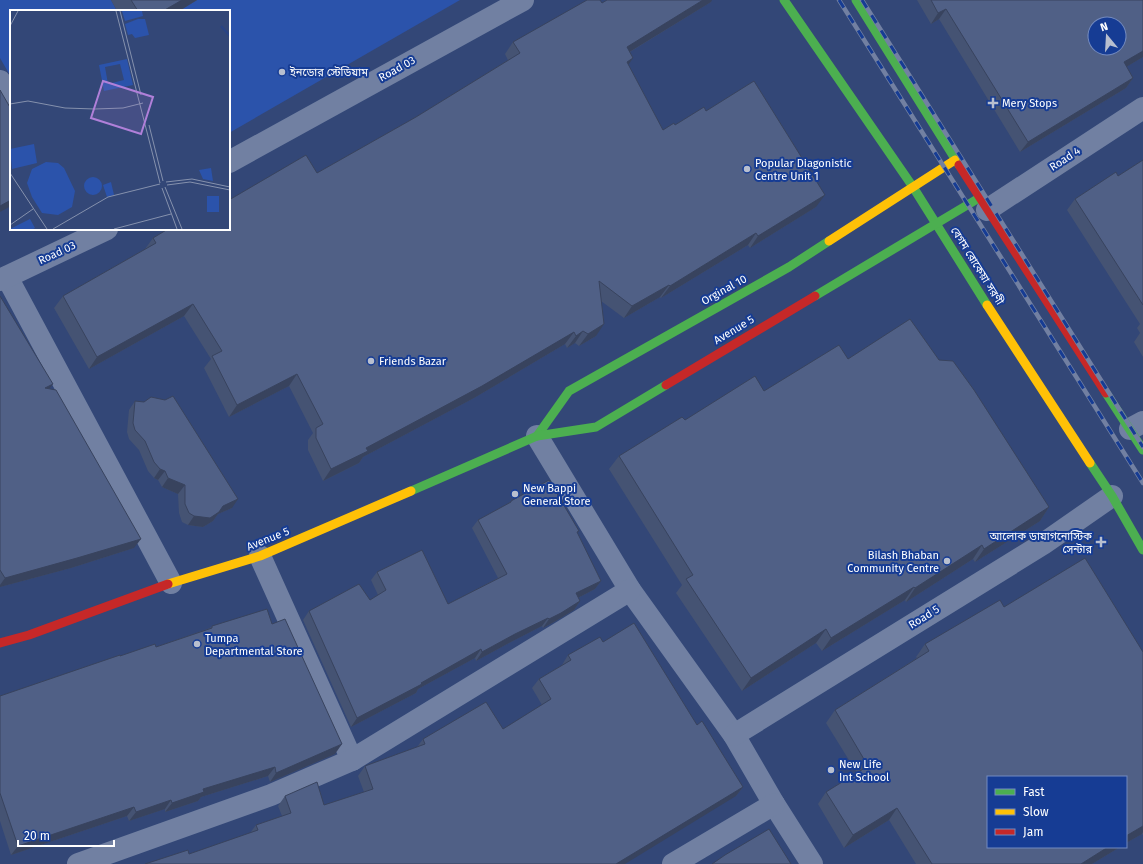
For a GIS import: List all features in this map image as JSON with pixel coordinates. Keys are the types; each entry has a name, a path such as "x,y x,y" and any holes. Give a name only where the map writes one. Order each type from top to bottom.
{"street":[{"name":"Road 03","path":"230,161 523,0"},
{"name":"বেগম রোকেয়া সরণী","path":"784,0 913,187 1013,346 1112,496 1143,550"},
{"path":"856,0 983,204 1137,426 1143,450"},
{"path":"0,80 10,93"},
{"name":"Road 4","path":"983,204 1143,108"},
{"name":"Orginal 10","path":"537,436 569,391 789,267 955,160"},
{"name":"Avenue 5","path":"0,643 29,635 172,583 260,556 537,436 596,427 937,224 983,204"},
{"name":"Road 03","path":"3,278 105,230"},
{"path":"3,278 172,583"},
{"path":"537,436 630,590 734,735 774,804 812,864"},
{"name":"Road 5","path":"734,735 1043,544 1112,496"},
{"path":"260,556 352,760"},
{"path":"78,864 271,795 352,760 630,590"},
{"path":"673,864 774,804"}],"shaded area":[{"path":"0,0 111,0 116,10 10,10 10,75 0,58"},
{"name":"ইনডোর স্টেডিয়াম","path":"197,0 460,0 230,132 230,10 181,10"}],"building":[{"path":"131,0 182,0 165,10 137,10"},
{"path":"587,0 600,0 602,3 607,0 703,0 627,47 633,58 627,62 663,130 674,123 675,125 704,107 706,111 754,81 825,195 758,236 756,233 670,286 669,285 632,306 599,281 604,324 588,334 583,331 576,336 574,332 482,386 366,448 368,451 331,469 316,438 316,428 323,424 297,374 237,405 212,356 222,351 193,304 97,357 63,296 156,243 153,238 166,230 230,230 230,199 306,155 317,173 416,117 520,53 513,42"},
{"path":"931,0 1143,0 1143,51 1124,62 1133,78 1028,142 946,9 938,13"},
{"path":"0,90 10,107 10,201 0,206"},
{"path":"1143,160 1143,305 1075,199 1116,172 1118,176"},
{"path":"0,296 53,384 45,388 56,390 141,539 5,578 0,570"},
{"path":"910,319 939,360 953,361 974,390 1049,507 984,549 982,545 915,588 914,587 831,638 826,629 751,678 686,579 693,575 619,456 682,417 685,420 755,376 764,391 839,345 848,359"},
{"path":"173,396 238,499 223,506 219,512 210,518 194,516 189,513 185,504 185,485 168,478 165,471 160,469 154,462 145,441 135,430 133,423 135,401 144,402 151,397 165,400"},
{"path":"549,480 579,531 577,532 601,581 576,593 580,601 561,613 515,634 482,652 481,649 421,683 422,684 357,718 309,611 359,584 370,600 386,590 377,572 422,550 448,604 507,574 478,520"},
{"path":"1085,558 1143,652 1143,826 1127,835 1127,776 987,776 987,848 1106,848 1081,864 932,864 897,808 853,835 826,792 868,766 835,710 929,651 925,644 1000,600 1004,607"},
{"path":"267,609 272,624 285,619 342,744 276,773 275,767 203,789 204,792 172,803 171,800 136,812 134,807 18,846 0,793 0,696 120,655 155,644 156,647 212,628 212,626"},
{"path":"634,623 697,725 702,721 743,787 616,864 145,864 188,850 189,854 258,830 256,825 291,813 285,796 317,782 324,805 373,789 365,766 425,744 423,739 486,702 503,729 551,699 539,679 571,660 568,655 600,637 603,642"},
{"path":"769,829 791,864 712,864 725,855"}],"railway":[{"path":"839,0 1143,483"},
{"path":"862,0 1143,447"}],"traffic: fast":[{"path":"784,0 913,187 987,305"},
{"path":"856,0 959,165"},
{"path":"815,296 979,198"},
{"path":"537,436 569,391 789,267 829,241"},
{"path":"411,491 537,436 596,427 666,385"},
{"path":"1106,393 1143,450"},
{"path":"1090,463 1112,496 1143,550"}],"traffic: slow":[{"path":"829,241 955,160"},
{"path":"987,305 1090,463"},
{"path":"168,584 260,556 411,491"}],"traffic: jam":[{"path":"959,165 1106,393"},
{"path":"666,385 815,296"},
{"path":"0,643 29,635 168,584"}],"place":[{"name":"ইনডোর স্টেডিয়াম","path":"282,72"},
{"name":"Mery Stops","path":"993,103"},
{"name":"Popular Diagonistic Centre Unit 1","path":"747,169"},
{"name":"Friends Bazar","path":"371,361"},
{"name":"New Bappi General Store","path":"515,494"},
{"name":"আলোক ডায়াগনোস্টিক সেন্টার","path":"1101,542"},
{"name":"Bilash Bhaban Community Centre","path":"947,561"},
{"name":"Tumpa Departmental Store","path":"197,644"},
{"name":"New Life Int School","path":"831,770"}]}
